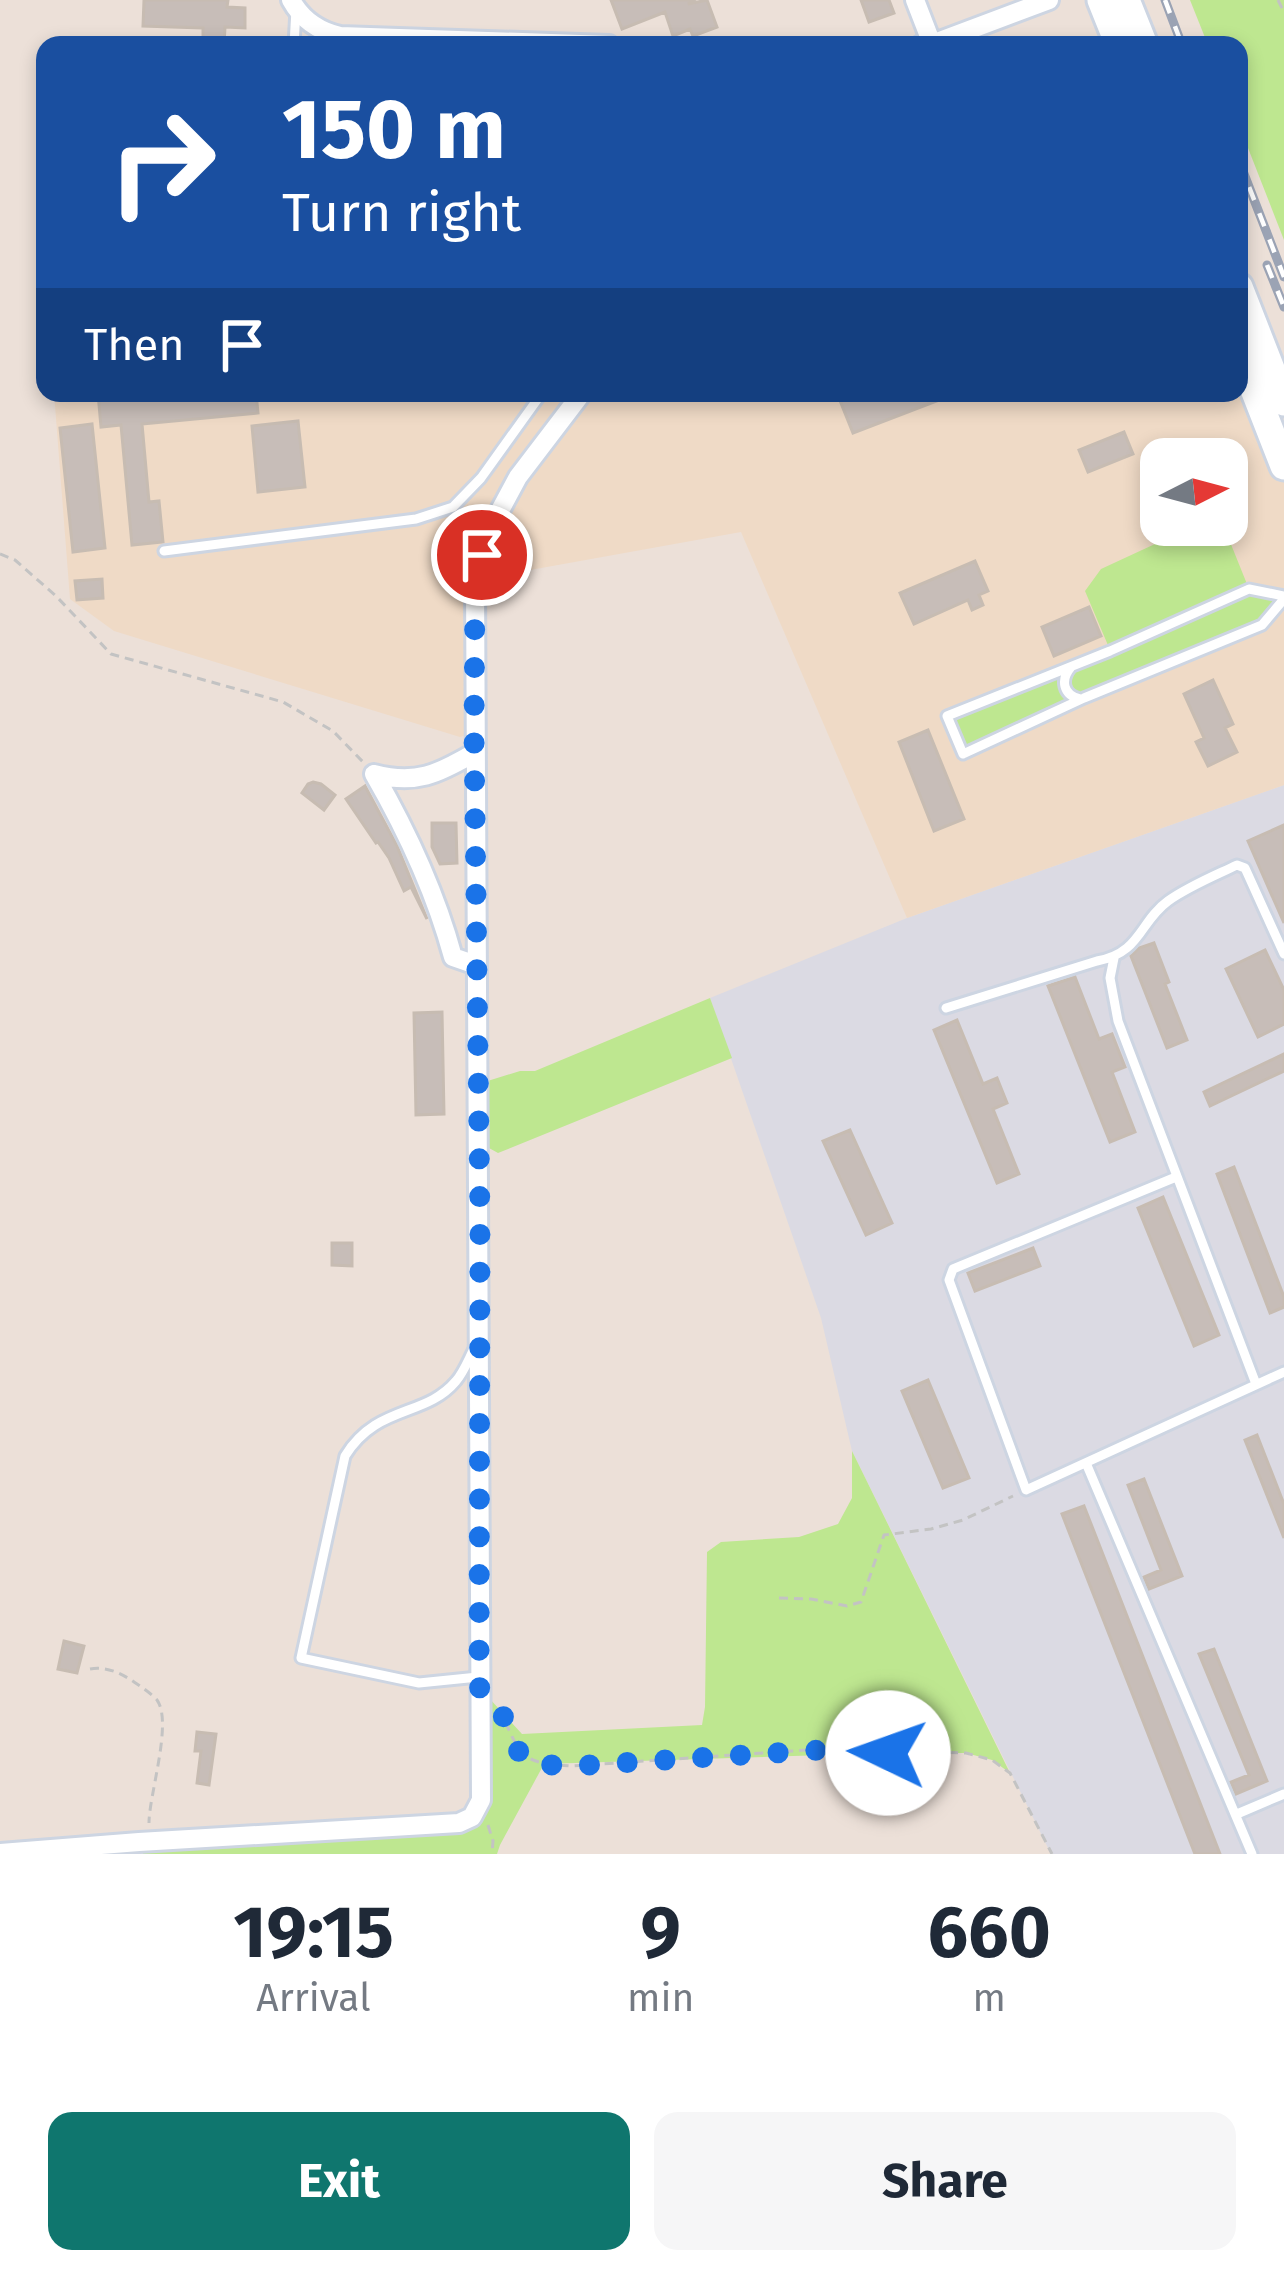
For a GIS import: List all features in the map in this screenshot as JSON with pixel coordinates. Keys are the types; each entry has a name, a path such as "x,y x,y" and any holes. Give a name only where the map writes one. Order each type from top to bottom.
{"main road":[{"path":"1101,0 1115,36"},
{"path":"1126,0 1140,36"},
{"path":"1248,310 1284,402"},
{"path":"1248,375 1284,466"}],"street":[{"path":"915,0 929,36"},
{"path":"952,36 1042,1"},
{"path":"294,5 311,24 340,36"},
{"path":"0,1853 459,1823 472,1817 481,1800 475,580 489,531 518,477 575,402"},
{"path":"374,774 398,780 415,778 442,772 474,753"},
{"path":"374,774 409,835 453,957 476,965"}],"lane":[{"path":"294,5 294,36"},
{"path":"164,551 416,519 453,507 481,478 536,402"},
{"path":"1249,589 1284,597 1262,625 963,754 947,716 1249,589"},
{"path":"1070,667 1065,688 1074,698 1084,698"},
{"path":"946,1008 1114,958 1141,936 1163,904 1237,865 1245,868 1284,955"},
{"path":"1114,958 1110,978 1118,1021 1256,1384"},
{"path":"1176,1177 953,1269 949,1280 1026,1490 1284,1372"},
{"path":"479,1682 419,1683 301,1658 345,1456 356,1438 376,1423 440,1396 458,1380 480,1337"},
{"path":"1086,1463 1252,1854"},
{"path":"1237,1814 1284,1794"}],"path":[{"path":"1278,0 1284,11"},
{"path":"0,554 14,560 56,596 111,654 283,702 333,731 374,774"},
{"path":"778,1598 847,1606 861,1602 884,1535 963,1520 1026,1490"},
{"path":"90,1669 102,1666 130,1678 157,1700 161,1711 150,1841"},
{"path":"479,1682 500,1709 519,1752 534,1764 572,1766 837,1749 966,1753 992,1760 1010,1773 1052,1854"},
{"path":"481,1800 492,1854"}],"shaded area":[{"path":"1248,374 1284,466 1284,785 907,918 741,532 475,580 474,733 460,737 114,631 70,599 55,402 1248,402"},
{"path":"1284,785 1284,1854 1051,1854 852,1451 821,1318 710,998 907,918"}],"green space":[{"path":"1190,0 1284,0 1284,240 1248,148 1248,36 1204,36"},
{"path":"1151,546 1232,546 1249,589 1284,596 1262,625 963,754 947,716 1110,650 1085,591 1101,569"},
{"path":"710,998 732,1058 498,1153 480,1143 478,1084 535,1071"},
{"path":"852,1451 1010,1773 992,1760 966,1753 544,1764 497,1854 143,1854 139,1842 472,1817 479,1687 522,1734 702,1725 707,1552 721,1542 799,1537 838,1524 852,1498"}],"building":[{"path":"144,0 228,0 227,7 245,8 245,28 225,27 224,36 203,36 203,28 143,26"},
{"path":"611,0 694,0 688,4 707,0 717,27 693,36 690,29 673,36 665,12 622,29"},
{"path":"861,0 889,0 894,13 869,22"},
{"path":"99,402 257,402 258,413 142,424 149,502 159,501 163,542 132,545 121,425 101,427"},
{"path":"841,402 934,402 853,433"},
{"path":"298,421 305,487 258,492 252,426"},
{"path":"92,424 105,548 73,552 60,428"},
{"path":"1124,432 1133,454 1088,472 1079,450"},
{"path":"975,561 988,591 979,595 983,605 972,610 968,600 914,624 900,593"},
{"path":"102,579 103,598 77,600 75,581"},
{"path":"1089,607 1101,636 1054,656 1042,627"},
{"path":"1213,680 1233,724 1225,728 1237,752 1208,766 1196,742 1204,738 1184,694"},
{"path":"928,730 964,819 934,831 899,742"},
{"path":"313,782 335,795 324,810 302,793"},
{"path":"365,786 397,846 427,919 411,887 404,891 389,858 346,799"},
{"path":"432,823 456,823 457,863 440,864 432,847"},
{"path":"1284,825 1284,923 1248,841"},
{"path":"1154,943 1187,1040 1167,1048 1131,956"},
{"path":"1265,950 1284,990 1284,1024 1258,1037 1226,969"},
{"path":"1075,977 1099,1039 1112,1034 1125,1067 1112,1072 1135,1132 1110,1142 1048,986"},
{"path":"442,1012 444,1114 416,1115 414,1013"},
{"path":"957,1020 983,1084 997,1078 1007,1103 993,1109 1019,1174 997,1183 934,1030"},
{"path":"1284,1054 1284,1071 1210,1106 1204,1092"},
{"path":"850,1130 892,1223 866,1235 823,1141"},
{"path":"1234,1167 1284,1297 1284,1307 1270,1313 1217,1174"},
{"path":"1163,1197 1219,1335 1194,1346 1138,1208"},
{"path":"332,1243 352,1243 352,1266 332,1265"},
{"path":"1033,1248 1040,1266 975,1291 968,1273"},
{"path":"928,1380 969,1478 943,1488 902,1391"},
{"path":"1257,1435 1284,1504 1284,1538 1245,1440"},
{"path":"1144,1479 1182,1576 1149,1589 1144,1577 1161,1570 1128,1485"},
{"path":"1084,1506 1220,1854 1195,1854 1062,1514"},
{"path":"64,1641 84,1646 77,1673 58,1669"},
{"path":"1214,1649 1267,1781 1236,1794 1231,1782 1249,1775 1199,1654"},
{"path":"197,1732 216,1734 209,1785 197,1783 201,1751 195,1751"}],"railway":[{"path":"1165,0 1179,36"},
{"path":"1248,184 1284,277"},
{"path":"1267,265 1284,307"}],"route":[{"path":"482,555 475,580 474,733 479,1687 500,1709 519,1752 534,1764 572,1766 852,1749 888,1753"}]}
